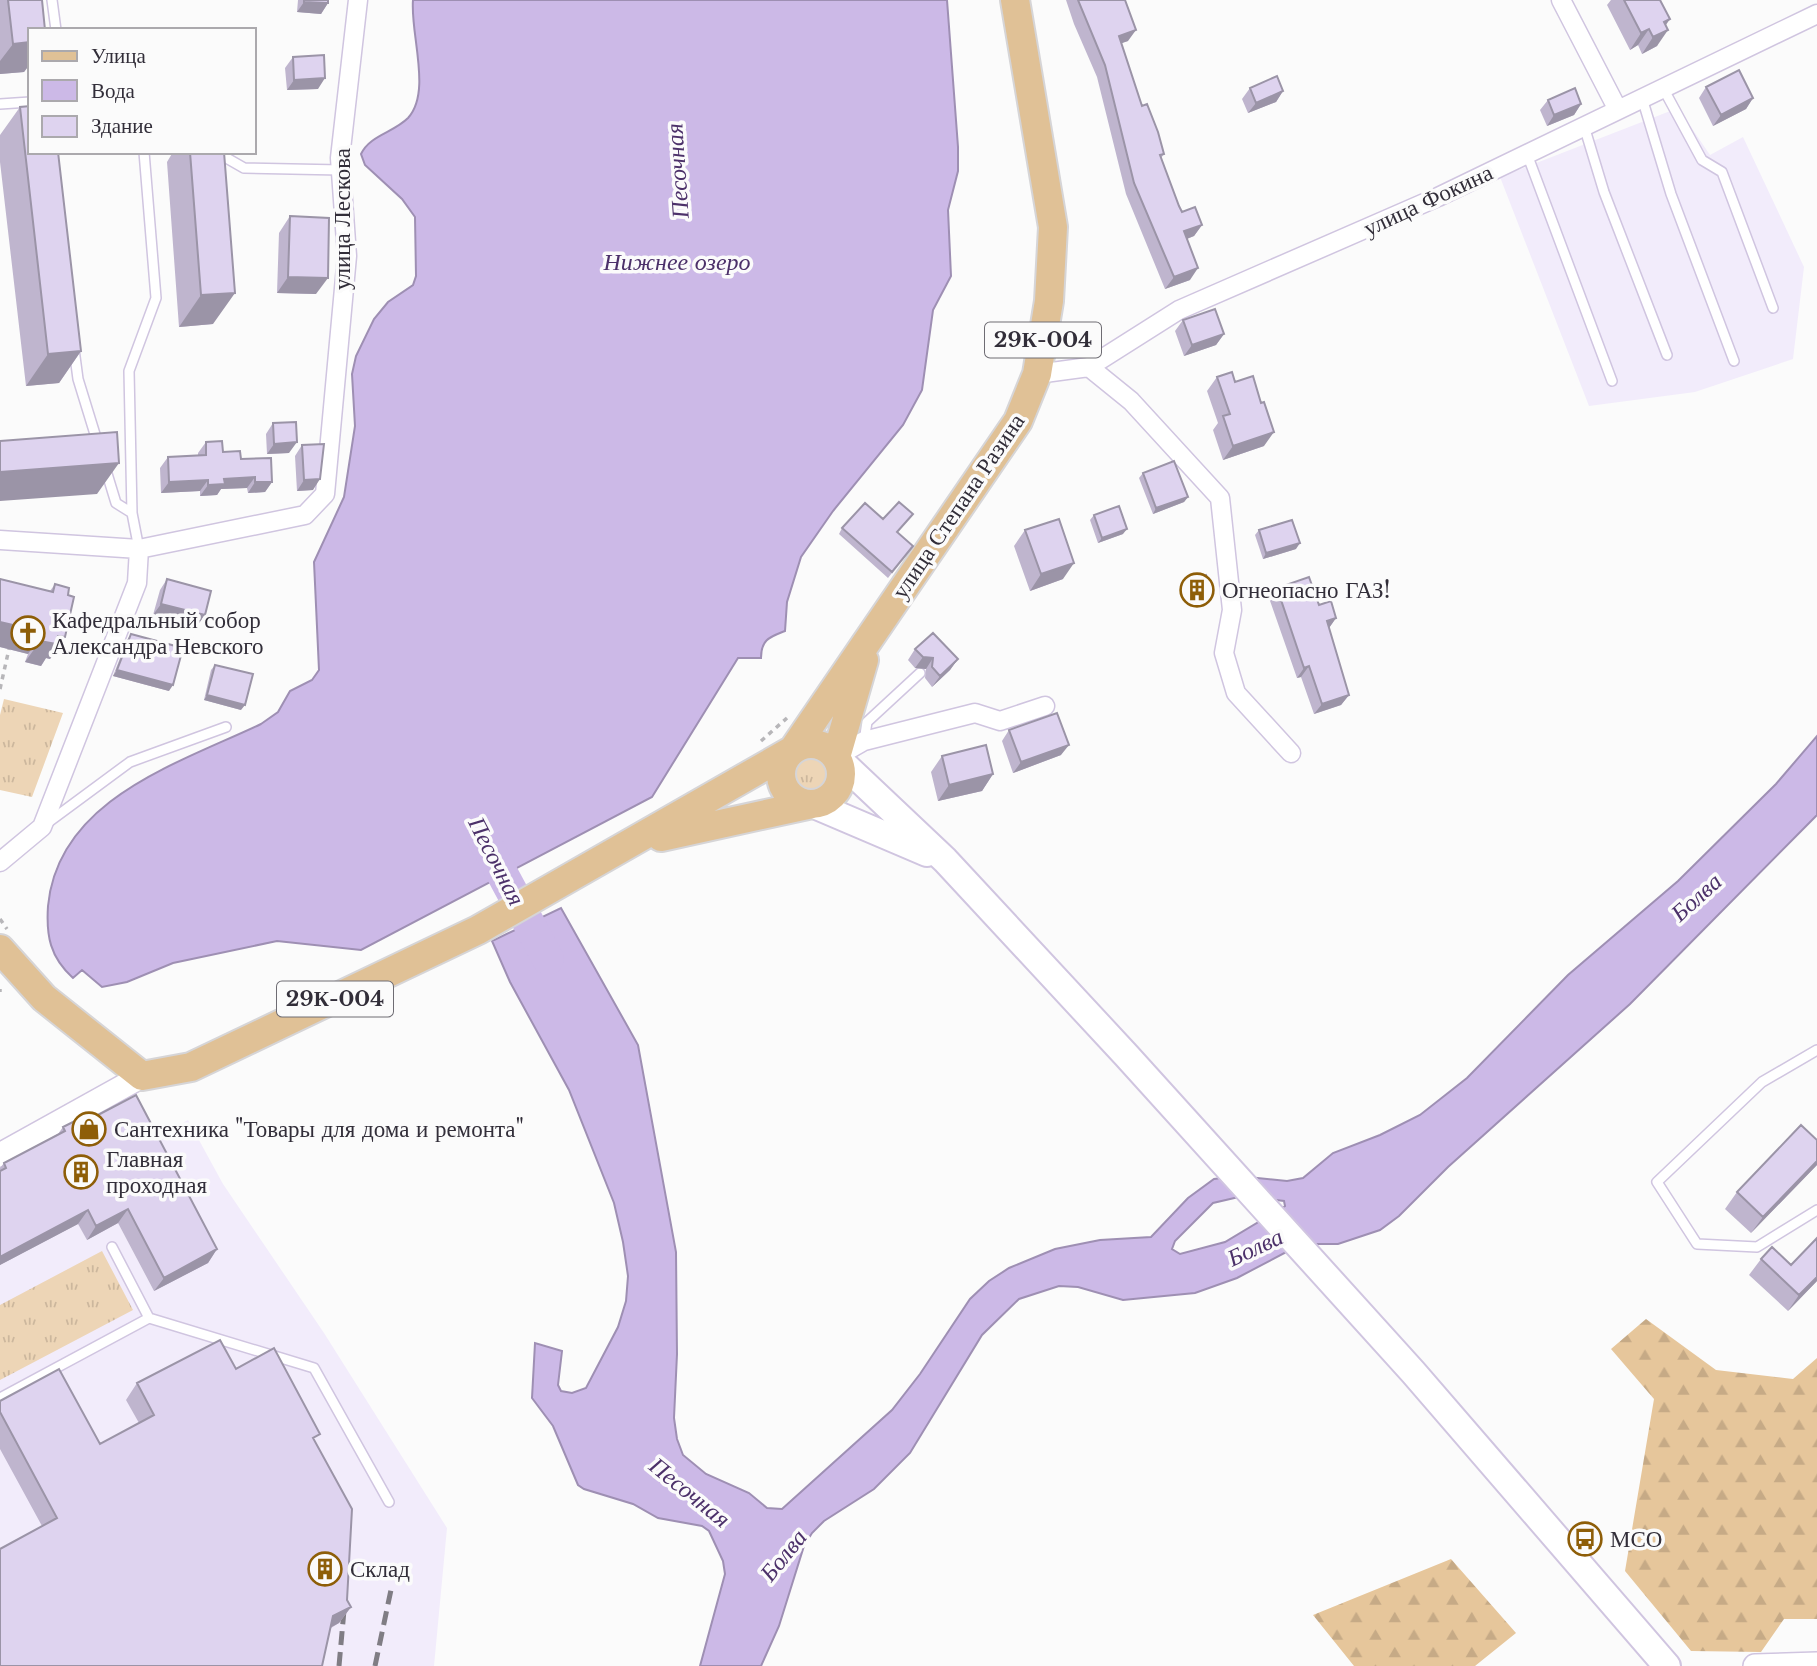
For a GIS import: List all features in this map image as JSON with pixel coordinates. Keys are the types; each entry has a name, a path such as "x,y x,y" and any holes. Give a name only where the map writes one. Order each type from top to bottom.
{"main road":[{"name":"улица Степана Разина","path":"793,750 1018,421 1037,373 1049,301 1053,227 1015,0"},
{"name":"29К-004","path":"142,1076 191,1068 478,930 634,843 829,798 836,792 841,774 836,757 872,634"},
{"path":"634,843 793,750 811,744 829,750 945,860 1126,1055 1413,1372 1667,1666"},
{"path":"793,750 782,766 783,784 794,799 812,804 945,860"},
{"path":"6,942 44,998 142,1076"}],"street":[{"name":"улица Лескова","path":"139,549 305,515 325,494 347,256 341,170 358,0"},
{"path":"1561,0 1618,110"},
{"name":"улица Фокина","path":"1037,373 1089,367 1179,310 1438,197 1817,13"},
{"path":"1089,367 1131,401 1220,498 1232,610 1224,653 1236,693 1291,753"},
{"path":"0,540 139,549 137,583 41,827 0,862"},
{"path":"836,757 864,741 975,713 1000,720 1045,706"},
{"path":"0,1155 142,1076"},
{"path":"1755,1666 1817,1664"}],"lane":[{"path":"52,0 55,28"},
{"path":"1663,88 1702,160 1722,173 1773,308"},
{"path":"1642,98 1671,194 1734,361"},
{"path":"0,104 28,102"},
{"path":"1584,126 1604,192 1667,355"},
{"path":"139,549 132,513 129,371 156,298 144,154"},
{"path":"220,154 244,168 341,170"},
{"path":"1527,154 1612,381"},
{"path":"73,341 78,379 116,503 132,513"},
{"path":"87,449 99,448"},
{"path":"864,741 867,722 920,673"},
{"path":"41,827 130,762 226,727"},
{"path":"1817,1050 1762,1082 1657,1182 1697,1244 1757,1247 1817,1210"},
{"path":"112,1247 149,1318"},
{"path":"0,1398 149,1318 314,1368 389,1502"}],"path":[{"path":"0,689 9,649"},
{"path":"760,742 788,717"},
{"path":"0,919 6,942"}],"shaded area":[{"path":"1678,108 1710,155 1743,137 1804,267 1793,359 1695,392 1589,406 1500,177"},
{"path":"188,1120 223,1184 324,1333 447,1528 434,1666 0,1666 0,1265 78,1224 87,1239 101,1232 108,1204 154,1291 145,1144"}],"green space":[{"path":"4,699 63,713 32,797 0,790 0,715"},
{"path":"811,758 822,763 827,774 822,785 811,790 800,785 795,774 800,763"},
{"path":"102,1251 133,1310 0,1380 0,1305"},
{"path":"1646,1319 1716,1370 1793,1379 1817,1358 1817,1619 1784,1619 1761,1652 1691,1651 1625,1571 1654,1399 1611,1349"},
{"path":"1451,1559 1516,1633 1475,1666 1354,1666 1313,1615"}],"water":[{"name":"Нижнее озеро","path":"413,0 947,0 958,171 948,210 951,276 933,310 922,390 903,425 833,511 801,557 787,602 785,631 765,643 761,658 738,658 652,797 361,950 277,941 173,963 127,982 102,987 82,970 73,978 54,954 49,936 48,906 57,869 74,838 98,812 128,790 160,771 261,724 278,712 290,691 312,680 319,670 314,562 344,497 355,426 352,374 356,356 374,319 388,302 413,285 416,276 415,217 402,199 365,165 361,154 370,142 408,118 415,107 419,78"},
{"name":"Болва","path":"1817,736 1817,815 1630,1004 1448,1167 1399,1216 1380,1230 1338,1244 1315,1244 1290,1250 1237,1278 1195,1293 1123,1300 1078,1287 1059,1286 1019,1299 982,1335 910,1453 874,1489 824,1521 812,1533 804,1546 779,1626 761,1666 700,1666 725,1574 723,1561 709,1531 702,1526 658,1518 633,1504 578,1485 553,1426 532,1398 535,1343 562,1351 558,1385 561,1391 572,1393 586,1388 618,1327 626,1301 628,1276 614,1203 569,1090 510,982 492,941 561,908 638,1045 676,1252 677,1354 674,1418 677,1439 683,1455 706,1474 749,1493 767,1508 782,1509 892,1410 920,1374 970,1299 989,1281 1009,1268 1055,1249 1100,1240 1151,1237 1188,1198 1214,1179 1238,1176 1287,1181 1303,1178 1333,1153 1380,1135 1420,1115 1467,1078 1568,975 1678,881 1776,784","holes":["1243,1196 1284,1201 1285,1206 1225,1242 1180,1254 1172,1249 1175,1241 1213,1203"]}],"building":[{"path":"8,0 42,0 45,28 28,28 28,42 13,44"},
{"path":"328,0 328,3 304,2"},
{"path":"1078,0 1125,0 1136,30 1119,36 1142,106 1147,104 1158,132 1164,154 1160,155 1179,206 1182,212 1195,207 1202,225 1184,231 1198,268 1174,277 1134,183 1105,65"},
{"path":"1624,0 1660,0 1670,19 1664,22 1668,30 1653,37 1649,29 1641,33"},
{"path":"324,55 325,78 294,80 293,57"},
{"path":"1739,70 1753,98 1721,115 1706,87"},
{"path":"1277,76 1283,91 1256,103 1250,88"},
{"path":"1575,88 1581,104 1554,115 1548,100"},
{"path":"28,106 28,154 58,154 81,351 48,354 20,107"},
{"path":"190,154 224,154 235,293 201,295"},
{"path":"290,216 329,218 328,278 288,277"},
{"path":"1215,309 1224,334 1192,345 1183,320"},
{"path":"1232,372 1235,382 1253,376 1274,432 1233,446 1223,416 1230,414 1217,377"},
{"path":"296,422 297,442 274,444 273,423"},
{"path":"117,432 119,463 0,472 0,441"},
{"path":"222,441 223,452 240,451 241,459 271,458 272,482 255,482 255,477 224,479 225,484 208,485 208,480 169,482 168,457 206,455 206,442"},
{"path":"324,444 320,479 304,480 302,445"},
{"path":"1174,461 1188,497 1156,508 1143,473"},
{"path":"899,502 913,514 897,532 913,546 892,572 842,528 865,503 883,519"},
{"path":"1119,506 1127,529 1102,538 1094,515"},
{"path":"1059,519 1074,563 1041,574 1025,530"},
{"path":"1292,520 1300,543 1266,553 1259,530"},
{"path":"1206,575 1211,589 1196,595 1190,581"},
{"path":"1309,577 1319,605 1331,601 1336,618 1327,621 1349,695 1322,704 1309,666 1304,668 1277,588"},
{"path":"0,579 53,592 55,584 69,588 68,595 74,597 65,637 58,636 56,644 40,641 43,632 0,622"},
{"path":"167,579 211,591 205,615 161,604"},
{"path":"933,633 958,659 940,676 932,667 933,658 923,657 915,649"},
{"path":"131,634 183,648 173,685 117,670"},
{"path":"215,665 253,674 245,705 207,695"},
{"path":"1057,713 1069,745 1021,762 1009,730"},
{"path":"986,745 993,774 949,785 942,756"},
{"path":"136,1095 217,1249 164,1278 128,1209 96,1226 88,1210 0,1257 0,1171 6,1168 4,1163 65,1131 63,1127 75,1121 77,1126"},
{"path":"1801,1125 1817,1140 1817,1161 1763,1217 1737,1192"},
{"path":"1817,1238 1817,1277 1799,1295 1761,1259 1772,1247 1791,1265"},
{"path":"220,1340 236,1369 274,1348 320,1434 313,1438 352,1509 347,1600 351,1607 333,1616 322,1666 0,1666 0,1549 57,1518 0,1412 0,1401 59,1369 100,1444 154,1415 137,1383"}],"waterway":[{"name":"Песочная","path":"483,838 548,959"}],"railway":[{"path":"375,1666 392,1585"},
{"path":"339,1666 345,1599"}],"place":[{"name":"Огнеопасно ГАЗ!","path":"1197,590"},
{"name":"Кафедральный собор Александра Невского","path":"28,633"},
{"name":"Сантехника \"Товары для дома и ремонта\"","path":"89,1129"},
{"name":"Главная проходная","path":"81,1172"},
{"name":"МСО","path":"1585,1539"},
{"name":"Склад","path":"325,1569"}]}
